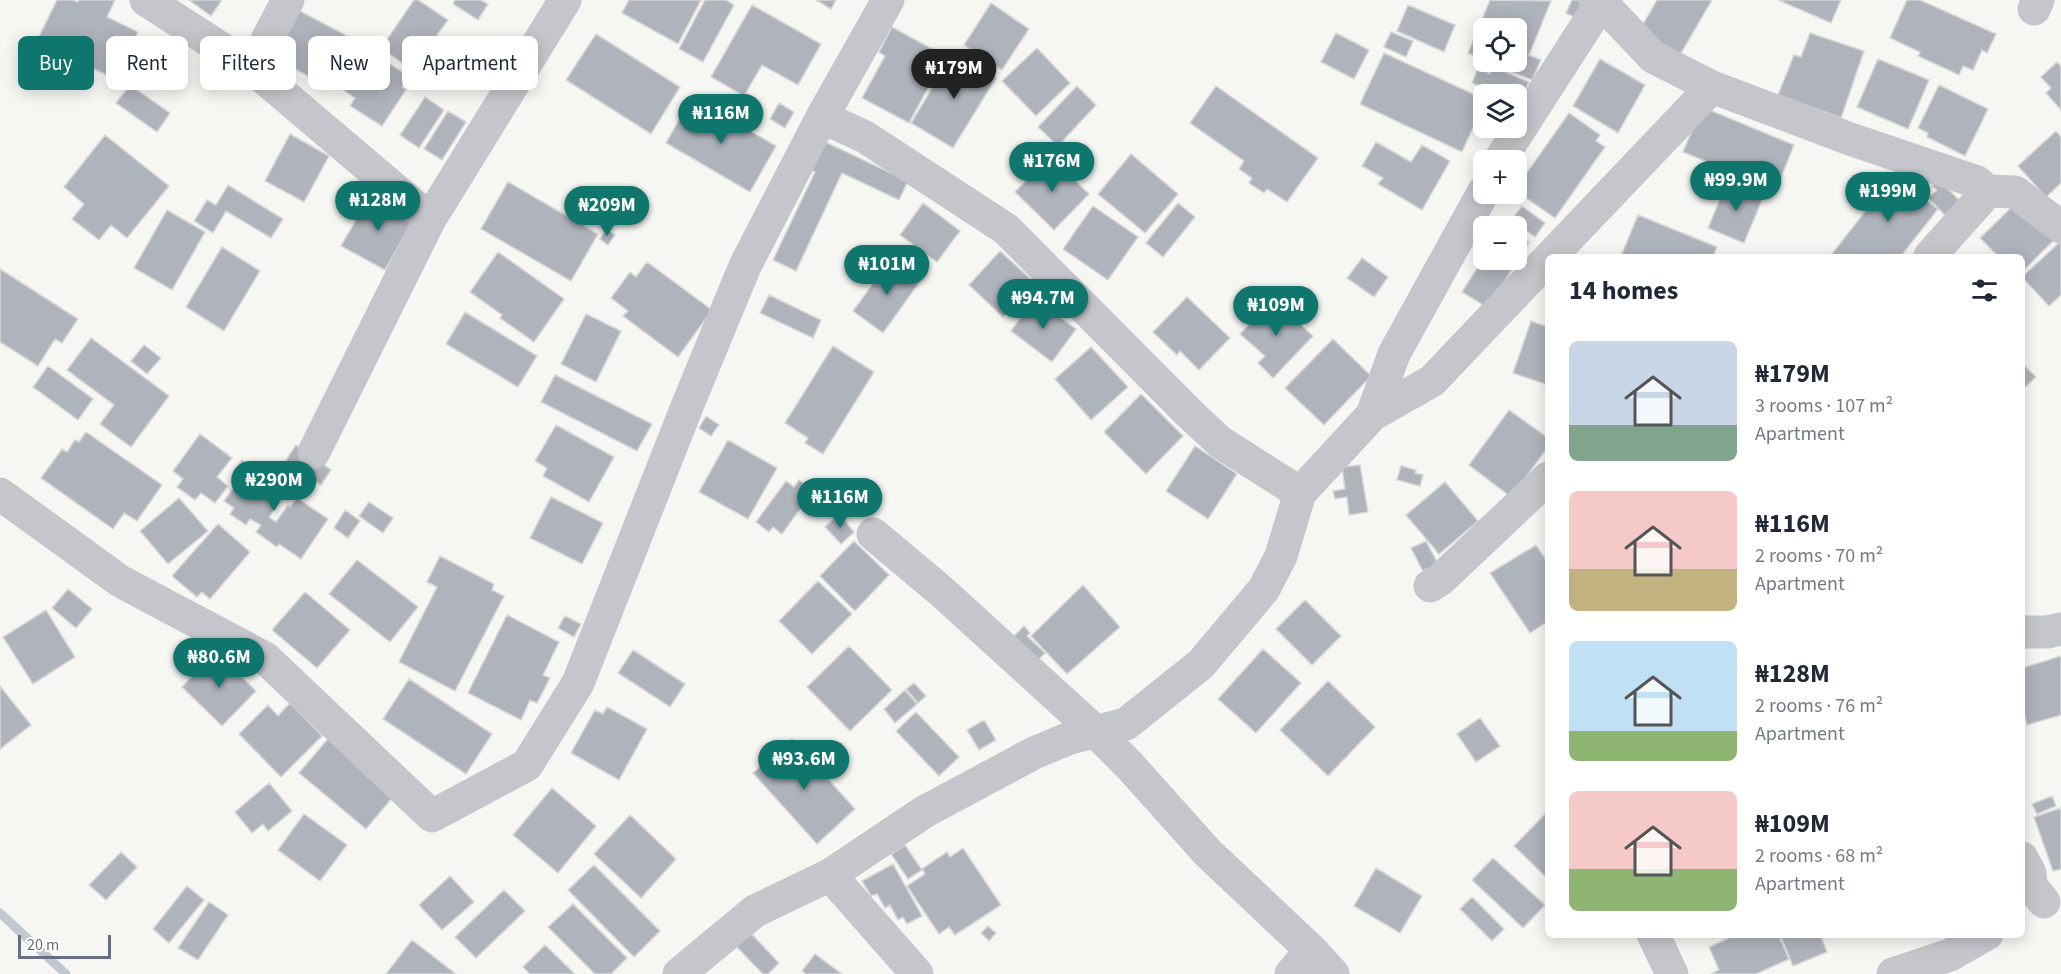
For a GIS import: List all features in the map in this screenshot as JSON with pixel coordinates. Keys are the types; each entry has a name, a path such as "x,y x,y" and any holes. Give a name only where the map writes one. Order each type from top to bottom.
{"street":[{"path":"146,0 202,36"},
{"path":"269,36 288,0"},
{"path":"314,452 430,219 565,0"},
{"path":"0,494 120,581 265,658 432,816 527,765 578,683 745,266 822,117 888,0"},
{"path":"1506,150 1600,1 1653,57 1712,87 1850,139 1977,182 1988,191 2015,192 2061,227"},
{"path":"1553,254 1712,87"},
{"path":"278,90 430,219"},
{"path":"822,117 866,137 1006,230 1191,416 1220,442 1300,493"},
{"path":"1932,254 1988,191"},
{"path":"1372,415 1394,354 1477,204"},
{"path":"679,974 755,910 830,874 924,812 1034,753 1070,738 1126,724 1201,664 1264,589 1281,556 1300,493 1372,415 1432,381 1545,262"},
{"path":"1430,585 1442,579 1545,481"},
{"path":"873,534 941,591 1096,732 1130,766 1208,853 1301,962 1333,974"},
{"path":"2025,632 2047,632 2061,629"},
{"path":"2025,864 2030,873 2031,886 2042,904"},
{"path":"830,874 917,974"},
{"path":"1655,938 1672,974"},
{"path":"1893,974 1950,955 1980,938"}],"building":[{"path":"57,0 78,2 79,0 115,0 107,17 138,32 136,36 106,36 106,75 94,69 94,36 39,36"},
{"path":"189,0 222,0 211,16"},
{"path":"414,0 418,0 448,20 437,35 438,36 402,36 402,63 390,54 389,36"},
{"path":"455,0 481,0 488,4 478,20 453,4"},
{"path":"629,0 701,0 678,44 622,13"},
{"path":"705,0 726,0 734,5 703,62 679,49"},
{"path":"816,0 836,0 831,9"},
{"path":"1490,0 1551,1 1529,55 1541,60 1532,80 1512,72 1527,72 1527,18 1483,18"},
{"path":"1572,0 1584,0 1580,20 1566,13"},
{"path":"1657,0 1712,0 1680,55 1639,31"},
{"path":"1778,0 1841,0 1831,23"},
{"path":"1907,0 1920,0 1996,34 1987,53 1982,50 1973,70 1963,66 1959,75 1918,56 1920,52 1890,38"},
{"path":"991,3 1029,29 1002,70 964,45"},
{"path":"752,5 821,44 798,85 762,65 744,96 711,77"},
{"path":"1408,5 1455,25 1444,52 1397,31"},
{"path":"296,9 347,36 308,36 308,76 296,70 296,36 282,36"},
{"path":"892,27 945,56 909,123 862,98 885,56 879,52"},
{"path":"1391,32 1413,41 1406,57 1384,47"},
{"path":"1336,33 1369,50 1354,79 1321,62"},
{"path":"1810,33 1864,51 1841,118 1778,95 1794,55 1801,57"},
{"path":"596,34 680,87 651,134 566,80"},
{"path":"1473,41 1473,55 1468,53"},
{"path":"1037,48 1070,83 1036,116 1002,81"},
{"path":"954,52 996,78 953,148 911,123"},
{"path":"1384,53 1473,94 1473,128 1462,152 1360,104"},
{"path":"1600,59 1645,85 1618,133 1573,106"},
{"path":"1878,59 1929,80 1908,129 1857,107"},
{"path":"2057,62 2061,66 2061,110 2046,93 2051,88 2041,77"},
{"path":"390,64 402,72 402,90 406,90 382,126 350,106 355,98 343,90 390,90"},
{"path":"1476,72 1490,74 1491,72 1505,72 1529,82 1527,86 1527,84 1472,83"},
{"path":"1939,85 1988,109 1965,156 1927,137 1928,133 1918,128"},
{"path":"1077,86 1096,105 1058,146 1038,127"},
{"path":"1216,86 1318,158 1287,202 1267,189 1264,193 1249,183 1252,178 1239,169 1244,161 1190,123"},
{"path":"126,90 137,90 170,113 157,132 116,103"},
{"path":"425,97 444,110 419,148 400,135"},
{"path":"692,97 776,146 750,192 666,143"},
{"path":"779,103 794,112 785,128 770,119"},
{"path":"1702,107 1794,145 1776,190 1683,152"},
{"path":"448,111 466,122 442,160 424,149"},
{"path":"1569,113 1600,135 1596,141 1605,147 1555,218 1527,199 1527,172"},
{"path":"2056,131 2061,137 2061,183 2046,197 2018,166"},
{"path":"290,134 329,156 304,202 265,181"},
{"path":"105,135 169,186 127,238 111,225 99,240 72,219 84,204 64,187"},
{"path":"823,141 908,181 899,200 842,173 796,271 773,260 815,172 810,169"},
{"path":"1376,142 1411,162 1422,145 1450,161 1422,210 1378,184 1383,178 1362,166"},
{"path":"1131,154 1178,194 1145,233 1098,194"},
{"path":"1050,156 1089,194 1054,230 1015,192"},
{"path":"1894,175 1938,209 1903,254 1832,254"},
{"path":"1728,180 1764,195 1744,243 1708,228"},
{"path":"1939,180 1960,201 1945,215 1928,198 1937,190 1932,186"},
{"path":"508,182 598,234 571,281 481,229"},
{"path":"228,185 283,219 271,238 226,211 213,233 194,221 207,200 216,205"},
{"path":"371,194 414,218 385,270 341,246"},
{"path":"2019,200 2056,238 2025,269 2025,254 1996,254 1980,238"},
{"path":"923,203 960,231 937,262 900,235"},
{"path":"1178,203 1195,217 1163,257 1146,243"},
{"path":"1093,206 1138,237 1108,280 1063,249"},
{"path":"1522,206 1545,223 1535,237 1527,231 1527,216 1514,216"},
{"path":"167,210 205,232 172,290 134,268"},
{"path":"1638,215 1717,247 1714,254 1622,254"},
{"path":"606,229 615,235 608,245 600,239"},
{"path":"2061,241 2061,295 2049,306 2025,280 2025,274"},
{"path":"222,247 260,271 224,331 186,307"},
{"path":"1000,251 1035,283 1003,317 969,285"},
{"path":"498,252 564,299 534,342 500,318 502,315 470,292"},
{"path":"1362,258 1388,277 1374,297 1347,278"},
{"path":"891,259 921,280 883,333 853,311"},
{"path":"647,262 712,310 678,357 623,316 628,311 611,298 630,272 636,277"},
{"path":"0,269 78,319 62,343 55,339 38,366 0,342"},
{"path":"1476,270 1512,270 1488,308 1462,292"},
{"path":"769,295 821,320 813,338 760,313"},
{"path":"1187,297 1230,338 1199,370 1180,351 1177,355 1153,332"},
{"path":"1034,299 1076,329 1052,362 1011,331"},
{"path":"1273,299 1313,336 1273,378 1258,363 1265,356 1240,334"},
{"path":"465,312 537,356 518,387 446,344"},
{"path":"586,314 621,331 596,382 561,364"},
{"path":"1531,321 1545,326 1545,384 1513,373"},
{"path":"91,338 169,396 131,447 100,424 114,405 67,370"},
{"path":"1333,339 1371,376 1324,425 1285,388"},
{"path":"144,345 161,358 147,374 131,361"},
{"path":"833,346 874,372 823,454 805,443 808,438 785,423"},
{"path":"1091,347 1128,387 1091,420 1055,379"},
{"path":"48,366 93,399 78,420 33,387"},
{"path":"2025,366 2036,377 2025,387"},
{"path":"555,375 652,424 637,451 541,402"},
{"path":"1141,394 1183,436 1146,474 1104,432"},
{"path":"1509,410 1545,436 1545,451 1511,497 1469,465"},
{"path":"706,416 719,425 711,436 699,428"},
{"path":"556,425 614,457 589,502 543,476 547,468 535,461"},
{"path":"86,432 162,485 137,521 124,513 113,529 41,478 62,449 67,452 75,440 79,442"},
{"path":"200,434 232,458 217,477 228,486 215,503 201,493 195,500 177,487 183,479 173,471"},
{"path":"728,440 777,468 748,519 699,492"},
{"path":"296,445 331,470 321,485 286,460"},
{"path":"1195,446 1237,474 1208,519 1166,491"},
{"path":"242,460 287,490 269,517 276,522 288,505 290,507 297,498 328,519 301,559 279,544 277,547 256,532 261,525 250,519 246,525 230,514 234,508 224,501 242,476 234,471"},
{"path":"1360,465 1368,512 1349,515 1347,497 1335,499 1333,491 1345,489 1342,467"},
{"path":"1401,466 1416,470 1415,473 1423,475 1420,486 1397,480"},
{"path":"799,480 814,490 782,534 773,527 769,532 756,522 786,481 794,487"},
{"path":"1445,482 1478,521 1439,554 1406,515"},
{"path":"551,497 603,523 582,564 530,538"},
{"path":"179,498 208,531 168,564 140,531"},
{"path":"369,502 393,518 383,533 359,516"},
{"path":"345,510 360,521 348,538 334,528"},
{"path":"839,514 854,532 841,544 825,527"},
{"path":"218,524 250,552 210,599 202,592 197,597 172,576"},
{"path":"854,541 889,575 855,611 820,576"},
{"path":"1426,541 1438,564 1423,571 1411,548"},
{"path":"1536,545 1545,558 1545,623 1530,633 1490,573"},
{"path":"440,556 494,584 492,590 504,596 455,691 399,662 437,587 427,582"},
{"path":"357,560 418,607 390,642 329,594"},
{"path":"818,581 852,614 812,654 779,621"},
{"path":"1083,585 1120,627 1067,674 1031,636"},
{"path":"68,589 92,609 76,628 52,608"},
{"path":"305,592 350,630 317,668 272,630"},
{"path":"1305,600 1341,636 1312,665 1276,629"},
{"path":"46,610 75,657 33,684 3,637"},
{"path":"507,615 559,642 543,675 550,678 537,703 530,700 521,720 468,693"},
{"path":"565,616 581,624 574,637 558,628"},
{"path":"1024,626 1030,633 1027,636 1045,653 1034,664 1010,640"},
{"path":"212,641 218,647 203,662 197,656"},
{"path":"849,646 892,690 850,731 807,687"},
{"path":"1263,649 1301,683 1256,733 1218,699"},
{"path":"633,650 685,684 670,707 618,673"},
{"path":"216,651 256,691 222,726 182,687"},
{"path":"2061,656 2061,715 2027,725 2025,667"},
{"path":"409,679 492,734 466,774 383,719"},
{"path":"1328,681 1375,727 1328,776 1280,730"},
{"path":"914,683 926,696 918,703 906,689"},
{"path":"0,686 31,725 0,749"},
{"path":"905,690 917,704 895,723 884,709"},
{"path":"290,703 322,736 281,777 239,734 268,705 278,716"},
{"path":"607,707 647,729 619,780 571,753 595,710 603,714"},
{"path":"916,712 959,757 939,776 896,731"},
{"path":"1480,718 1500,746 1476,762 1457,734"},
{"path":"984,720 996,740 979,750 967,730"},
{"path":"331,735 398,791 366,829 299,773"},
{"path":"792,739 855,809 817,844 753,773"},
{"path":"269,783 292,811 268,831 263,824 252,833 235,812"},
{"path":"552,788 596,826 558,873 513,835"},
{"path":"2052,796 2056,806 2037,814 2032,804"},
{"path":"2061,808 2061,869 2053,871 2034,817"},
{"path":"304,814 347,845 320,881 278,850"},
{"path":"1545,814 1545,876 1514,846"},
{"path":"630,815 676,859 641,898 594,854"},
{"path":"905,845 922,870 908,879 891,854"},
{"path":"963,848 1001,905 955,935 949,927 939,934 907,886 925,874 922,869 947,852 950,857"},
{"path":"121,852 137,867 106,900 89,885"},
{"path":"1493,858 1545,905 1523,928 1472,880"},
{"path":"893,864 922,916 907,924 903,917 898,920 890,905 885,908 877,894 871,896 862,881"},
{"path":"594,865 660,931 634,957 568,890"},
{"path":"1376,868 1422,896 1400,933 1354,906"},
{"path":"450,876 474,902 442,930 419,905"},
{"path":"187,886 204,900 169,943 153,929"},
{"path":"504,890 525,911 476,958 455,937"},
{"path":"1472,897 1504,929 1492,941 1460,909"},
{"path":"209,902 228,915 198,960 178,948"},
{"path":"573,904 627,958 611,974 595,974 548,927"},
{"path":"988,926 996,933 989,941 981,933"},
{"path":"745,927 779,963 768,974 763,974 731,941"},
{"path":"1729,938 1780,938 1789,959 1756,974 1711,974 1719,970 1709,947"},
{"path":"1782,938 1822,938 1827,952 1793,966"},
{"path":"412,940 456,974 386,974"},
{"path":"545,945 575,974 530,974 523,967"},
{"path":"815,954 842,974 806,974 802,971"}],"waterway":[{"path":"0,913 66,974"}]}
